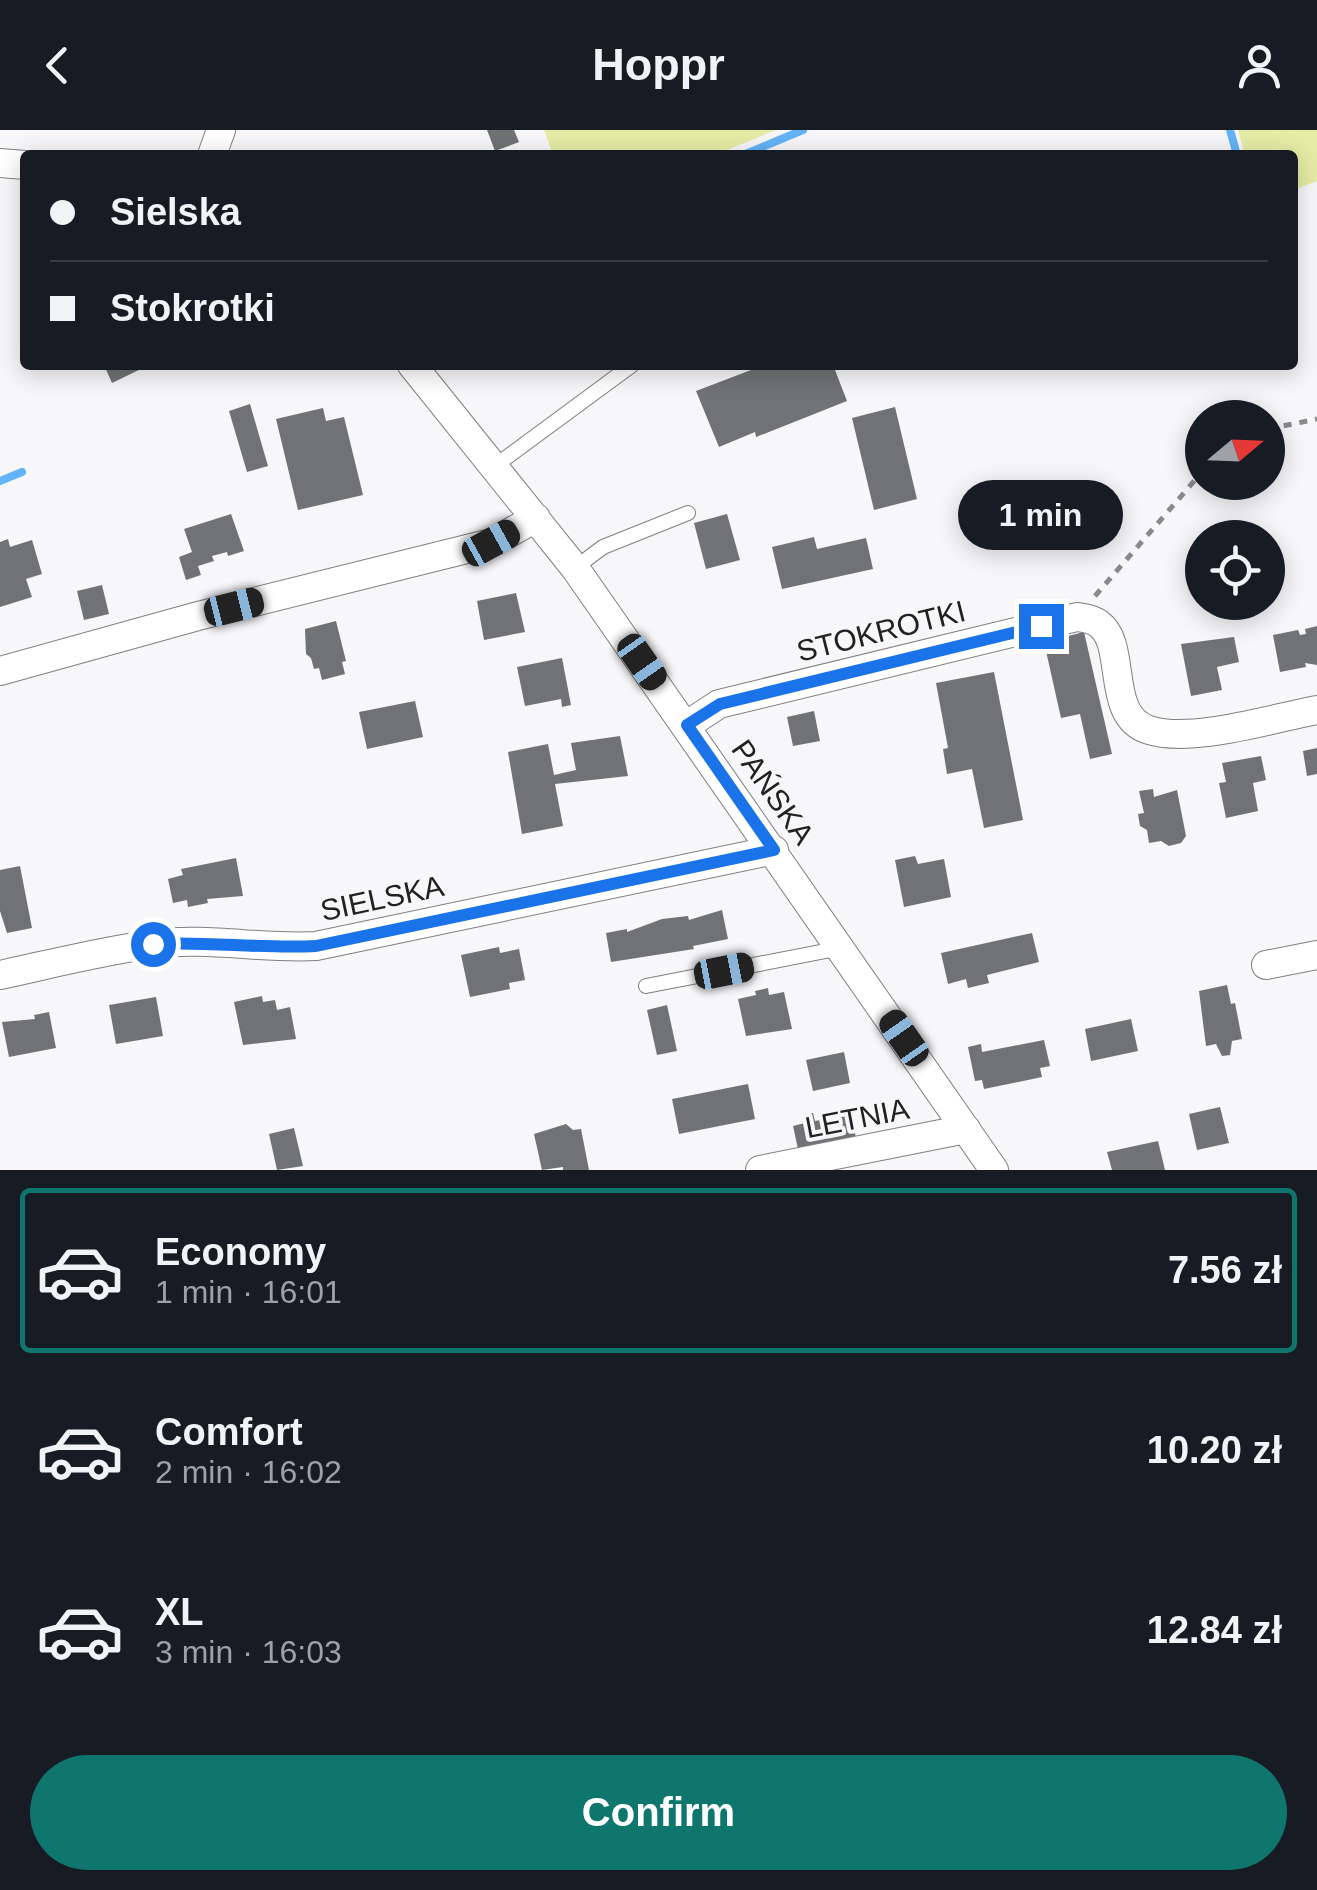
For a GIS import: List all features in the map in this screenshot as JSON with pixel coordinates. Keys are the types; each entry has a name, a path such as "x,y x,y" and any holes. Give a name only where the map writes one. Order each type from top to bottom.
{"street":[{"name":"PAŃSKA","path":"416,370 575,568 994,1170"},
{"path":"0,670 491,543 536,518"},
{"path":"1077,617 1096,621 1108,633 1124,707 1146,730 1186,736 1317,710"},
{"name":"STOKROTKI","path":"687,725 720,704 1077,617"},
{"name":"SIELSKA","path":"0,974 153,944 316,946 774,850"},
{"path":"1266,965 1317,955"},
{"name":"LETNIA","path":"760,1170 966,1129"}],"lane":[{"path":"496,466 625,370"},
{"path":"575,568 603,547 688,513"},
{"path":"646,986 842,948"}],"path":[{"path":"1285,426 1317,419"},
{"path":"1077,617 1185,492"}],"green space":[{"path":"544,130 776,130 727,150 551,150"},
{"path":"1238,130 1317,130 1317,181 1298,188 1298,150 1244,150"}],"building":[{"path":"487,130 514,130 519,142 495,150"},
{"path":"106,370 139,370 112,383"},
{"path":"751,370 835,370 847,401 756,437 755,432 719,447 696,391"},
{"path":"250,404 268,466 247,472 229,411"},
{"path":"895,407 917,499 874,510 852,418"},
{"path":"323,408 326,421 344,417 363,495 298,510 276,419"},
{"path":"231,514 244,551 212,556 214,561 198,566 201,575 186,580 179,557 192,552 184,529"},
{"path":"727,514 740,560 706,569 694,523"},
{"path":"814,537 817,549 866,538 873,569 782,589 772,547"},
{"path":"8,539 10,547 32,540 42,574 26,579 32,597 0,607 0,542"},
{"path":"102,585 109,614 84,620 77,591"},
{"path":"516,593 525,632 484,640 477,601"},
{"path":"336,621 346,661 342,662 345,674 322,680 319,668 314,669 306,654 305,629"},
{"path":"1317,626 1317,665 1305,663 1306,667 1280,672 1273,635 1298,630 1300,635 1306,634 1305,629"},
{"path":"1084,632 1112,754 1090,759 1080,714 1061,718 1044,642"},
{"path":"1234,637 1239,662 1217,667 1222,690 1191,696 1181,644"},
{"path":"562,658 571,705 562,707 561,699 525,706 517,667"},
{"path":"994,672 1023,820 984,828 972,769 947,774 943,749 948,748 936,683"},
{"path":"415,701 423,737 367,749 359,712"},
{"path":"814,711 820,741 793,746 787,717"},
{"path":"620,736 628,776 555,784 563,826 522,834 508,752 548,744 554,775 576,770 571,743"},
{"path":"1317,748 1317,774 1307,776 1303,751"},
{"path":"1261,756 1266,780 1253,783 1258,811 1226,818 1219,783 1226,782 1222,763"},
{"path":"1153,789 1154,797 1177,790 1186,836 1181,843 1149,843 1147,830 1140,826 1138,814 1144,813 1139,791"},
{"path":"915,856 918,864 944,859 951,897 904,907 895,860"},
{"path":"236,858 243,896 207,899 208,903 188,907 187,900 173,903 168,879 183,875 181,869"},
{"path":"20,866 32,928 7,933 0,911 0,870"},
{"path":"722,910 728,939 693,946 694,949 611,962 606,933 627,932 662,919 688,916 689,920"},
{"path":"1032,933 1039,962 987,975 989,983 968,988 966,979 948,984 941,953"},
{"path":"499,947 500,953 519,949 525,980 509,983 510,989 470,997 461,955"},
{"path":"1227,985 1242,1039 1232,1041 1230,1055 1222,1056 1216,1044 1206,1046 1199,991"},
{"path":"768,988 769,995 784,992 792,1029 746,1036 738,999"},
{"path":"262,996 263,1002 275,1000 277,1010 290,1007 296,1039 243,1045 234,1002"},
{"path":"156,997 163,1036 116,1044 109,1005"},
{"path":"667,1005 677,1051 657,1055 647,1010"},
{"path":"49,1012 56,1048 9,1057 2,1022 35,1019 34,1015"},
{"path":"1131,1019 1138,1051 1091,1061 1085,1029"},
{"path":"1044,1040 1050,1066 1040,1068 1042,1077 984,1089 982,1080 975,1081 968,1047 981,1044 982,1052"},
{"path":"844,1052 850,1083 813,1091 806,1060"},
{"path":"748,1084 755,1119 679,1134 672,1099"},
{"path":"1220,1107 1229,1143 1197,1150 1189,1114"},
{"path":"813,1113 815,1121 851,1114 856,1138 798,1149 793,1126 805,1123 804,1115"},
{"path":"566,1124 573,1130 581,1129 589,1170 542,1170 534,1134"},
{"path":"294,1128 303,1166 277,1170 269,1134"},
{"path":"1158,1141 1165,1170 1112,1170 1107,1152"}],"waterway":[{"path":"755,150 803,130"},
{"path":"1230,130 1236,150"},
{"path":"0,481 22,472"}],"route":[{"path":"153,944 316,946 774,850 687,725 720,704 1041,626"}]}
